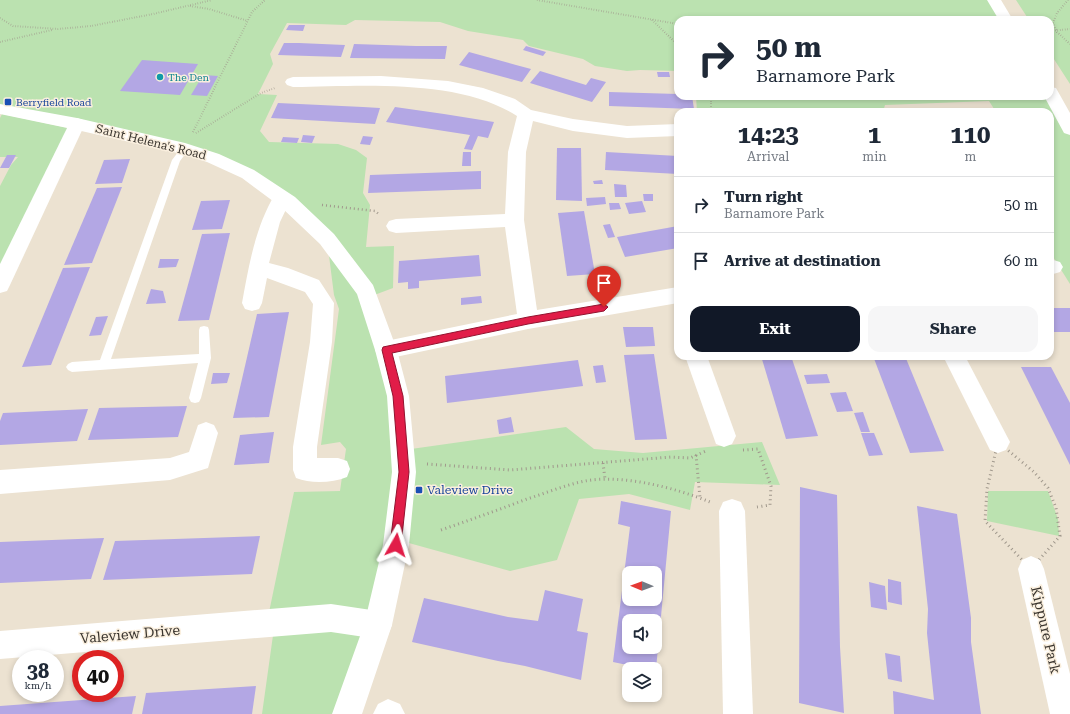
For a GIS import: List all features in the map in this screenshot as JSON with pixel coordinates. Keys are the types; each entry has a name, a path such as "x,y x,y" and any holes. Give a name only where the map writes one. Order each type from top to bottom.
{"street":[{"path":"994,0 1004,16"},
{"path":"293,82 381,81 448,86 482,93 508,103 526,114 573,125 627,132 674,130"},
{"path":"1054,99 1070,129"},
{"name":"Saint Helena's Road","path":"0,109 77,124 184,149 213,158 248,174 285,201 327,239 366,291 386,350 398,396 404,472 396,545 378,625 347,714"},
{"path":"526,114 517,152 514,220 528,320"},
{"path":"0,285 77,124"},
{"path":"252,303 274,211 285,201"},
{"path":"396,226 514,220"},
{"path":"260,269 281,274 312,286 324,303 321,342 305,447 304,470 338,469"},
{"path":"386,350 528,320 674,298"},
{"path":"697,360 717,444"},
{"path":"956,360 998,442"},
{"path":"0,482 170,469 199,460 206,433"},
{"path":"732,511 738,714"},
{"name":"Kippure Park","path":"1032,569 1065,714"},
{"name":"Valeview Drive","path":"0,645 331,618 378,625"}],"lane":[{"path":"104,364 176,160 184,149"},
{"path":"195,398 205,358 204,330"},
{"path":"72,367 205,358"}],"path":[{"path":"0,42 30,34 99,24 212,0"},
{"path":"265,0 252,12 191,136 261,93 293,82"},
{"path":"537,0 674,23"},
{"path":"1054,18 1068,0"},
{"path":"188,6 209,9 248,21"},
{"path":"0,18 13,26 58,29"},
{"path":"652,20 674,41"},
{"path":"1054,28 1070,44"},
{"path":"1056,31 1070,29"},
{"path":"285,201 321,204 375,212 396,226"},
{"path":"998,442 1046,484 1053,500 1058,519 1060,536 1032,569 985,521 987,489 998,442"},
{"path":"403,460 441,466 510,470 671,457 690,458 717,444"},
{"path":"441,530 556,489 585,481 605,479 686,492 732,511 770,506 772,486 758,449 742,450"},
{"path":"696,455 700,498"},
{"path":"602,463 605,479"}],"green space":[{"path":"0,0 994,0 1004,16 674,16 674,71 627,71 595,66 583,59 529,46 523,40 468,31 440,22 355,20 346,25 287,23 270,54 273,64 258,94 277,95 260,131 269,142 338,144 356,150 367,158 363,193 370,205 366,247 394,246 393,288 369,297 287,201 214,158 0,109"},
{"path":"1016,0 1070,0 1070,84 1054,59 1054,16 1026,16"},
{"path":"696,100 1052,100 1070,130 1070,284 1054,258 1054,108 993,108 989,101 885,105 884,108 697,108"},
{"path":"2,114 73,129 0,278 0,186 11,165 18,157 0,157 0,118"},
{"path":"327,240 368,298 403,472 343,714 262,714 275,621 267,622 294,492 340,491 346,449 340,442 321,445 339,309 334,295"},
{"path":"566,427 594,449 643,453 762,442 780,485 695,482 690,510 629,494 579,499 557,560 510,571 398,540 404,450"},
{"path":"988,491 1048,491 1058,519 1059,536 987,521"}],"building":[{"path":"289,25 305,25 303,31 286,30"},
{"path":"284,43 345,45 341,57 278,55"},
{"path":"354,44 447,46 445,59 350,58"},
{"path":"526,46 546,52 543,56 523,50"},
{"path":"469,52 531,69 522,82 459,65"},
{"name":"The Den","path":"142,60 198,64 180,95 120,91"},
{"path":"540,71 586,85 591,78 606,82 592,102 530,83"},
{"path":"657,72 669,72 670,77 658,77"},
{"path":"203,75 218,76 207,96 191,95"},
{"path":"609,92 674,94 674,100 693,100 694,108 674,108 609,106"},
{"path":"278,103 380,108 375,124 271,118"},
{"path":"395,107 494,122 488,138 478,136 472,150 464,149 470,135 386,122"},
{"path":"303,135 315,136 312,143 301,142"},
{"path":"363,136 373,137 370,145 360,144"},
{"path":"283,137 299,138 297,143 281,142"},
{"path":"557,148 581,148 582,201 556,200"},
{"path":"463,152 471,152 471,166 462,166"},
{"path":"606,152 674,156 674,174 605,170"},
{"path":"7,155 16,155 9,168 0,168"},
{"path":"130,159 122,183 95,184 104,160"},
{"path":"481,171 481,189 368,193 370,175"},
{"path":"602,180 603,184 594,184 593,181"},
{"path":"614,184 626,185 627,197 615,197"},
{"path":"122,187 92,263 64,265 97,188"},
{"path":"643,194 653,194 653,201 644,201"},
{"path":"605,197 606,204 587,206 586,198"},
{"path":"230,200 222,229 192,230 201,201"},
{"path":"642,201 646,212 629,214 625,203"},
{"path":"609,203 619,203 621,209 610,210"},
{"path":"584,211 595,274 567,276 558,213"},
{"path":"610,224 615,237 608,238 603,225"},
{"path":"674,227 674,249 625,257 617,237"},
{"path":"230,233 209,320 178,321 202,234"},
{"path":"479,255 481,276 419,281 419,288 408,289 408,282 398,283 399,261"},
{"path":"160,259 179,259 176,267 158,268"},
{"path":"90,267 51,365 22,367 63,268"},
{"path":"151,289 163,291 166,303 146,304"},
{"path":"481,296 482,303 461,305 461,298"},
{"path":"1054,308 1070,308 1070,332 1054,332"},
{"path":"289,312 269,417 233,418 257,314"},
{"path":"108,316 101,335 89,336 96,317"},
{"path":"623,327 653,327 655,346 626,347"},
{"path":"654,354 667,439 635,440 624,355"},
{"path":"578,360 583,386 447,403 445,376"},
{"path":"762,360 792,360 818,436 786,439"},
{"path":"875,360 907,360 944,451 910,453"},
{"path":"603,365 606,382 596,383 593,366"},
{"path":"1021,367 1051,367 1070,403 1070,465"},
{"path":"213,373 230,373 227,383 211,384"},
{"path":"827,374 830,383 807,384 804,375"},
{"path":"846,392 853,411 837,412 830,393"},
{"path":"187,406 178,437 88,440 99,408"},
{"path":"88,409 77,441 0,445 0,421 3,413"},
{"path":"863,412 870,432 861,432 854,413"},
{"path":"511,417 514,432 499,434 497,420"},
{"path":"274,432 269,463 234,465 240,435"},
{"path":"861,433 874,433 883,455 869,456"},
{"path":"800,487 837,495 840,647 844,713 799,703"},
{"path":"621,501 671,511 662,606 662,566 625,566 630,527 618,524"},
{"path":"917,506 957,514 971,618 971,642 981,714 894,714 893,691 934,700 927,633 928,609"},
{"path":"260,536 252,574 103,580 115,541"},
{"path":"104,538 91,579 0,583 0,542"},
{"path":"888,579 901,582 902,605 888,602"},
{"path":"869,582 885,586 887,610 871,607"},
{"path":"545,590 583,599 577,631 588,633 581,680 525,666 412,642 424,598 508,617 538,621"},
{"path":"622,591 622,606 662,606 661,614 622,614 622,654 657,654 657,662 622,662 622,664 613,662"},
{"path":"885,653 900,656 902,682 888,679"},
{"path":"256,686 252,714 142,714 146,693"},
{"path":"136,696 132,714 0,714 0,706 72,701 72,702 124,702 124,697"}],"place":[{"name":"The Den","path":"160,77"},
{"name":"Berryfield Road","path":"8,102"},
{"name":"Valeview Drive","path":"419,490"}],"route":[{"path":"396,545 404,472 398,396 386,350 528,320 604,307"}]}
